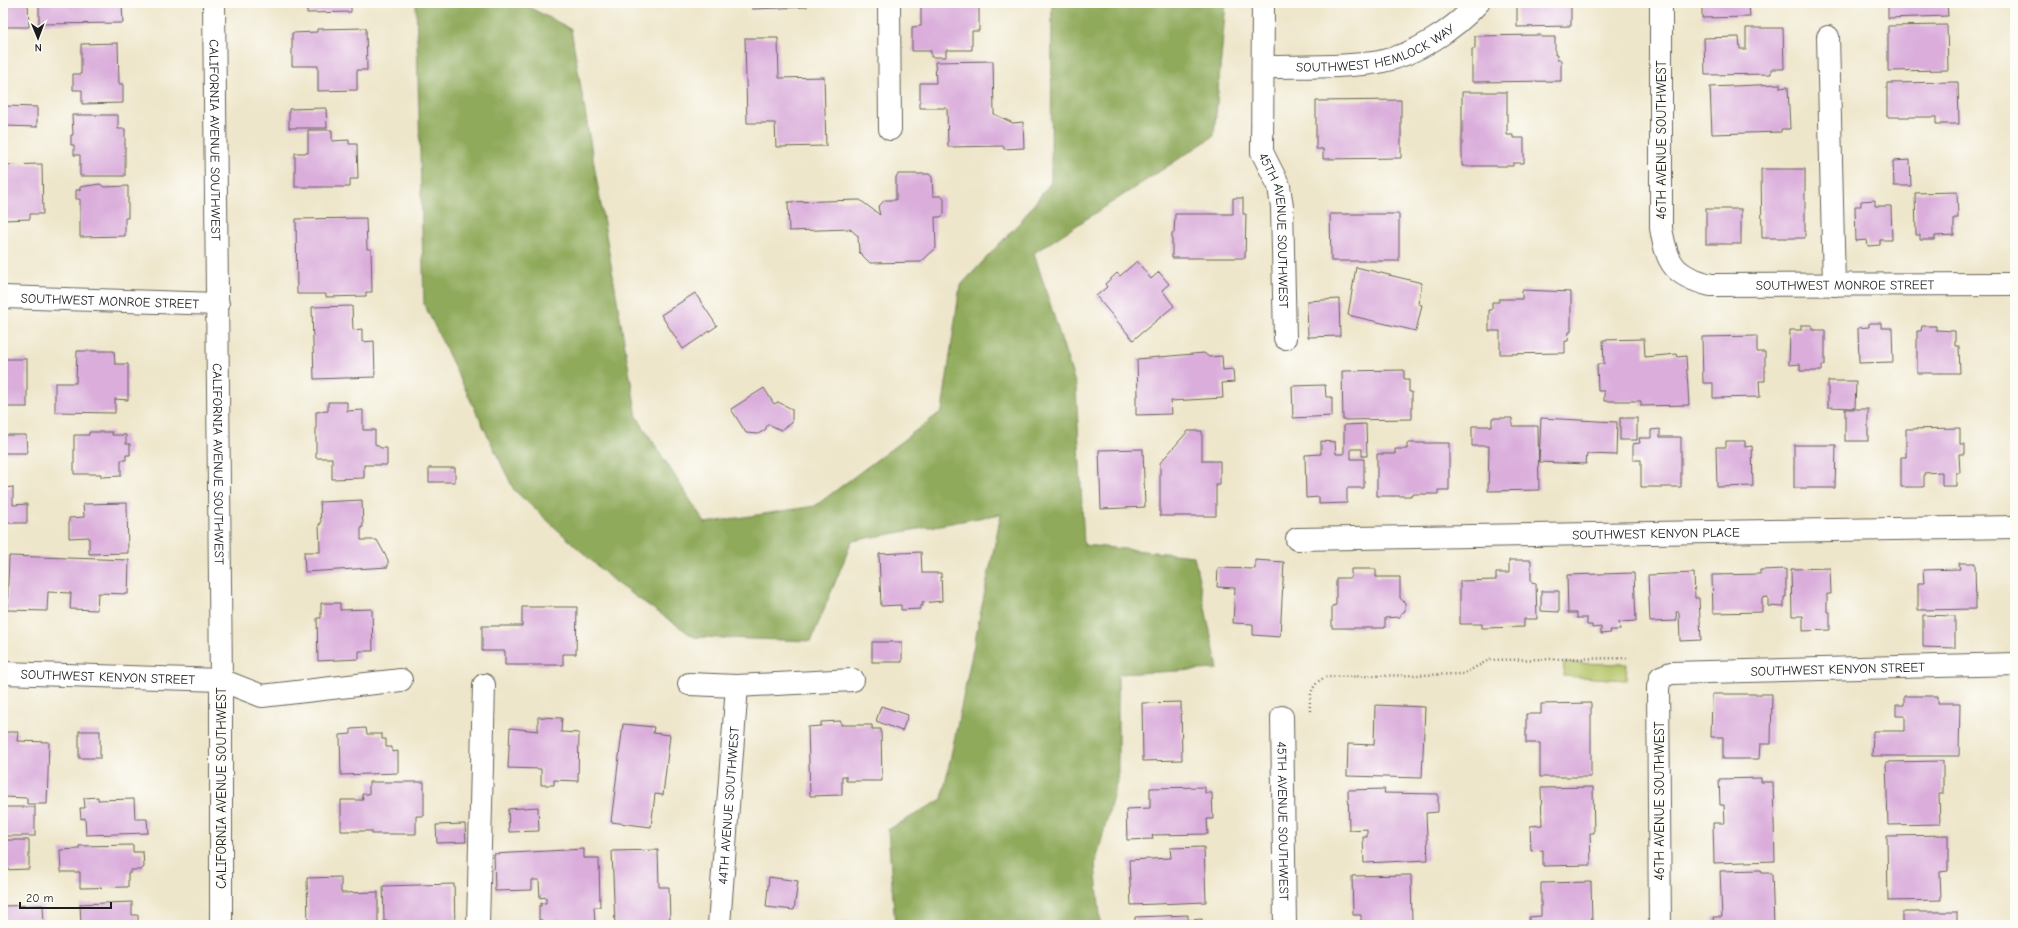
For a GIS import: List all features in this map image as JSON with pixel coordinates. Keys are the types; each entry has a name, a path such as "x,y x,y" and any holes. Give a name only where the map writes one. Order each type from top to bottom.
{"street":[{"name":"CALIFORNIA AVENUE SOUTHWEST","path":"214,3 221,680 221,925"},
{"path":"889,3 890,129"},
{"name":"45TH AVENUE SOUTHWEST","path":"1263,3 1262,152 1279,186 1282,207 1285,338"},
{"name":"SOUTHWEST HEMLOCK WAY","path":"1263,67 1356,65 1381,61 1408,52 1436,37 1467,15 1478,3"},
{"name":"46TH AVENUE SOUTHWEST","path":"1661,3 1661,228 1665,252 1678,272"},
{"path":"1828,37 1834,285"},
{"name":"SOUTHWEST MONROE STREET","path":"1678,272 1696,281 1711,285 2015,284"},
{"name":"SOUTHWEST MONROE STREET","path":"3,297 218,304"},
{"name":"SOUTHWEST KENYON PLACE","path":"1297,539 2015,527"},
{"name":"SOUTHWEST KENYON STREET","path":"1661,677 1671,673 2015,664"},
{"name":"SOUTHWEST KENYON STREET","path":"3,673 221,680 262,696 401,680"},
{"name":"46TH AVENUE SOUTHWEST","path":"1660,925 1658,686 1661,677"},
{"path":"689,684 737,686 853,680"},
{"path":"478,925 484,685"},
{"name":"44TH AVENUE SOUTHWEST","path":"720,925 737,686"},
{"name":"45TH AVENUE SOUTHWEST","path":"1282,717 1285,925"}],"path":[{"path":"1310,715 1310,700 1313,688 1318,682 1326,677 1463,674 1489,660 1628,658"}],"green space":[{"path":"416,3 521,3 571,29 637,417 705,523 815,506 942,411 960,286 1020,222 1051,182 1052,3 1226,3 1214,136 1034,253 1076,386 1084,545 1194,556 1218,669 1118,674 1118,777 1095,865 1101,925 895,925 888,830 942,799 1001,514 852,541 811,641 694,637 616,583 514,490 424,304"},
{"path":"1564,663 1627,664 1626,680 1563,676"}],"building":[{"path":"3,3 28,3 29,27 3,27"},
{"path":"39,3 122,3 123,23 39,24"},
{"path":"307,3 351,3 351,12 307,13"},
{"path":"752,3 806,3 807,7 752,9"},
{"path":"921,3 979,3 979,31 972,31 972,50 946,50 946,57 931,57 931,51 912,51 912,27 921,26"},
{"path":"1517,3 1571,3 1571,26 1517,27"},
{"path":"1702,3 1749,3 1750,17 1702,18"},
{"path":"1888,3 1947,3 1948,16 1888,18"},
{"path":"1947,25 1948,70 1888,71 1888,26"},
{"path":"366,28 367,70 357,70 357,90 318,91 318,66 292,66 292,33 317,32 317,29"},
{"path":"1746,28 1783,28 1784,69 1771,69 1771,74 1705,75 1704,38 1739,37 1740,49 1746,49"},
{"path":"1541,35 1541,37 1555,37 1555,55 1557,55 1557,60 1561,60 1561,81 1472,82 1472,49 1475,49 1475,36"},
{"path":"745,38 778,38 779,78 824,77 826,146 776,147 775,123 747,123"},
{"path":"118,43 119,84 123,84 123,103 82,104 82,90 73,90 73,74 81,74 81,44"},
{"path":"993,61 994,114 1013,123 1023,122 1024,148 1004,149 1004,146 948,147 947,108 920,108 920,83 936,83 935,62"},
{"path":"1958,82 1959,124 1936,124 1936,117 1887,117 1887,83"},
{"path":"1780,84 1780,88 1788,87 1790,129 1781,129 1781,132 1712,134 1710,87"},
{"path":"1462,92 1507,92 1507,135 1513,135 1513,138 1524,138 1524,163 1513,163 1513,166 1462,166"},
{"path":"1401,100 1401,158 1323,159 1323,149 1316,149 1316,101"},
{"path":"4,106 37,107 37,127 4,126"},
{"path":"326,108 327,128 289,128 289,109"},
{"path":"72,115 118,115 118,129 125,129 125,176 80,176 80,155 74,155 74,145 71,145 71,135 73,135"},
{"path":"308,130 332,130 332,141 349,140 349,144 357,144 358,179 350,179 350,187 295,187 295,153 308,153"},
{"path":"1910,160 1911,186 1894,186 1893,161"},
{"path":"42,164 43,214 30,214 30,219 3,220 3,165"},
{"path":"1761,169 1805,169 1805,238 1762,238"},
{"path":"898,174 929,174 932,177 933,196 941,196 944,199 944,214 941,217 935,217 936,248 921,262 870,263 859,252 858,236 850,229 789,231 788,202 860,200 880,215 878,207 885,200 896,200 896,177"},
{"path":"100,184 104,187 128,186 128,218 125,218 125,236 80,237 80,199 76,199 76,190 80,190 80,187"},
{"path":"1957,192 1958,218 1954,218 1954,235 1935,236 1935,240 1920,240 1920,235 1916,235 1915,193"},
{"path":"1233,198 1243,198 1243,214 1246,214 1245,258 1172,258 1172,233 1174,233 1175,214 1233,214"},
{"path":"1875,200 1875,206 1891,206 1892,240 1880,240 1880,245 1868,246 1867,240 1856,241 1855,206 1861,206 1861,201"},
{"path":"1706,209 1741,209 1741,244 1706,244"},
{"path":"1330,214 1399,214 1399,261 1331,261"},
{"path":"366,218 367,249 371,249 372,292 366,292 366,296 326,297 326,294 297,294 296,219"},
{"path":"1137,261 1151,279 1159,272 1169,284 1162,290 1174,306 1133,340 1096,296 1107,287 1105,284 1117,273 1120,276"},
{"path":"1356,267 1422,283 1418,304 1422,305 1416,331 1348,315"},
{"path":"1522,290 1571,292 1571,332 1569,332 1568,341 1565,341 1565,353 1500,354 1500,331 1489,331 1489,310 1492,310 1492,302 1499,302 1499,299 1522,299"},
{"path":"695,293 717,326 683,349 661,315"},
{"path":"1339,299 1340,336 1308,337 1307,301"},
{"path":"352,306 353,330 362,329 362,342 374,341 375,377 314,379 312,307"},
{"path":"1869,323 1881,323 1881,328 1892,328 1893,362 1859,363 1858,328 1869,327"},
{"path":"1801,325 1812,325 1812,330 1825,330 1825,365 1822,365 1822,371 1800,371 1800,364 1789,365 1790,330 1801,330"},
{"path":"1922,326 1936,326 1936,330 1955,331 1955,346 1959,346 1960,373 1917,373 1917,331 1921,331"},
{"path":"1757,336 1757,352 1765,352 1765,381 1759,381 1760,397 1713,398 1713,383 1703,383 1702,337"},
{"path":"1644,339 1645,357 1677,354 1678,357 1686,356 1689,405 1641,406 1641,401 1604,401 1604,391 1598,391 1597,364 1604,364 1603,340"},
{"path":"77,351 114,351 115,364 128,364 128,400 115,399 115,413 55,412 55,383 76,383"},
{"path":"1204,353 1209,357 1222,356 1223,370 1233,369 1234,382 1222,383 1223,398 1171,401 1172,414 1136,415 1136,396 1138,396 1137,359"},
{"path":"3,359 27,359 27,407 3,407"},
{"path":"1404,370 1404,379 1409,379 1409,392 1412,392 1412,419 1343,420 1342,371"},
{"path":"1828,381 1856,381 1855,408 1828,407"},
{"path":"1325,385 1326,397 1332,397 1332,416 1293,418 1292,386"},
{"path":"764,388 774,404 778,402 792,409 792,423 781,430 768,424 765,430 758,434 746,433 731,409"},
{"path":"328,402 347,402 347,411 363,410 363,430 375,430 375,444 381,448 387,448 387,465 364,465 364,478 332,479 332,458 316,458 316,412 328,411"},
{"path":"1845,409 1868,409 1868,441 1845,441"},
{"path":"1492,418 1512,418 1512,426 1538,426 1539,490 1488,491 1489,446 1472,446 1472,426 1492,426"},
{"path":"1541,418 1617,422 1616,455 1587,454 1586,464 1539,462"},
{"path":"1620,418 1637,418 1637,440 1620,440"},
{"path":"1366,424 1367,456 1362,456 1362,449 1351,449 1351,459 1364,459 1364,488 1347,488 1347,503 1319,504 1319,497 1306,498 1305,455 1321,454 1321,441 1335,442 1336,454 1344,454 1344,425"},
{"path":"1960,428 1960,444 1965,444 1965,454 1959,454 1960,473 1956,473 1956,486 1942,486 1942,472 1924,473 1924,487 1901,487 1901,457 1906,457 1906,429"},
{"path":"1660,429 1660,437 1681,437 1681,487 1641,487 1641,460 1633,460 1633,444 1640,443 1639,438 1651,438 1651,430"},
{"path":"1188,431 1202,431 1202,461 1220,461 1220,485 1216,485 1216,516 1160,516 1160,463"},
{"path":"89,432 112,432 112,435 126,435 126,444 130,444 130,455 126,455 126,460 121,460 121,476 101,477 101,474 74,474 74,435 89,435"},
{"path":"3,435 26,435 27,453 3,453"},
{"path":"1726,441 1745,441 1745,447 1752,446 1753,486 1717,487 1716,447 1726,447"},
{"path":"1407,443 1449,443 1449,490 1438,490 1438,494 1377,496 1377,454 1395,454 1395,449 1407,449"},
{"path":"1794,445 1836,445 1835,488 1794,488"},
{"path":"1143,449 1145,507 1101,509 1099,450"},
{"path":"429,468 455,468 455,482 429,482"},
{"path":"13,487 13,505 27,504 27,523 3,523 3,488"},
{"path":"362,500 363,527 361,527 361,540 377,540 388,560 388,567 305,572 304,552 320,552 320,502"},
{"path":"127,503 128,553 89,554 89,537 69,538 69,518 84,517 83,504"},
{"path":"921,552 922,573 941,573 942,601 922,603 923,606 920,606 920,609 901,610 901,605 881,606 879,554"},
{"path":"9,556 129,560 128,594 98,593 97,610 70,609 71,593 48,592 47,611 7,610"},
{"path":"1255,560 1284,562 1280,637 1253,635 1253,624 1233,623 1235,588 1217,587 1218,568 1255,569"},
{"path":"1509,560 1531,560 1531,582 1536,583 1537,619 1524,619 1524,627 1482,628 1482,624 1460,624 1460,581 1496,580 1496,573 1509,573"},
{"path":"1959,563 1975,563 1976,609 1918,610 1918,583 1924,583 1923,570 1960,569"},
{"path":"1830,568 1831,594 1827,594 1827,612 1830,612 1830,630 1803,631 1803,616 1792,616 1791,569"},
{"path":"1351,569 1376,569 1376,577 1400,577 1400,598 1405,603 1405,611 1400,614 1400,617 1385,618 1385,628 1332,628 1332,606 1336,605 1336,578 1351,578"},
{"path":"1786,569 1786,597 1784,597 1784,607 1768,606 1768,597 1762,598 1762,612 1713,613 1712,575 1760,574 1760,570"},
{"path":"1634,573 1636,621 1619,622 1620,630 1610,630 1611,633 1601,634 1601,627 1592,628 1592,625 1587,625 1587,618 1577,618 1577,613 1568,613 1567,575"},
{"path":"1694,573 1695,598 1699,598 1701,640 1680,641 1679,612 1676,612 1677,621 1650,622 1648,575"},
{"path":"1541,591 1559,591 1559,612 1541,611"},
{"path":"321,603 340,603 340,610 372,609 373,651 359,651 359,659 318,661 317,618 321,618"},
{"path":"522,607 577,607 576,654 563,654 563,665 505,665 505,651 482,651 482,626 522,626"},
{"path":"1923,615 1955,616 1955,648 1923,647"},
{"path":"872,642 902,642 902,662 872,662"},
{"path":"1712,694 1772,694 1771,744 1760,744 1759,759 1723,759 1723,737 1711,737"},
{"path":"1904,696 1938,696 1938,703 1960,703 1959,756 1872,756 1873,731 1905,731 1905,716 1896,716 1896,705 1904,705"},
{"path":"1181,702 1182,760 1143,761 1142,703"},
{"path":"1591,703 1591,777 1540,777 1540,743 1526,743 1526,714 1541,714 1541,704"},
{"path":"1375,705 1425,707 1422,778 1347,776 1348,744 1374,745"},
{"path":"881,706 908,715 902,731 876,721"},
{"path":"538,717 562,718 561,732 579,733 578,781 554,780 554,785 541,785 541,769 508,768 510,728 538,731"},
{"path":"841,721 841,725 872,725 872,729 881,729 882,781 846,781 846,776 842,776 842,795 810,796 808,727 821,726 821,722"},
{"path":"623,724 654,727 653,733 670,735 663,795 655,794 651,827 611,822"},
{"path":"366,728 367,734 382,734 382,739 386,739 386,747 392,747 392,752 398,751 398,773 341,775 340,735 351,734 351,729"},
{"path":"79,731 100,731 100,758 79,758"},
{"path":"3,732 18,732 17,741 49,742 47,804 27,804 27,798 3,797"},
{"path":"1943,761 1943,794 1939,794 1940,824 1888,825 1886,762"},
{"path":"1761,778 1761,782 1773,782 1775,861 1714,863 1713,823 1725,823 1724,805 1720,805 1719,779"},
{"path":"369,782 424,782 424,816 416,816 416,834 372,834 372,831 341,831 341,800 363,800 362,794 369,794"},
{"path":"1205,787 1205,793 1212,793 1213,819 1207,819 1208,834 1152,835 1153,839 1127,840 1126,809 1150,808 1150,788"},
{"path":"1593,787 1594,833 1590,833 1591,865 1543,866 1543,850 1531,851 1530,826 1542,825 1541,788"},
{"path":"1385,789 1384,793 1438,794 1438,812 1426,813 1428,860 1364,863 1363,837 1367,837 1367,829 1349,830 1348,790"},
{"path":"98,797 98,800 134,799 135,819 147,819 148,833 86,835 85,818 81,819 80,808 85,808 84,798"},
{"path":"3,807 35,807 35,836 3,836"},
{"path":"538,807 539,831 509,832 508,809"},
{"path":"465,824 466,842 437,843 436,825"},
{"path":"1948,835 1948,871 1940,872 1941,900 1888,901 1887,836"},
{"path":"3,840 29,840 29,869 3,870"},
{"path":"133,845 133,852 143,852 144,867 141,870 131,870 131,873 128,873 128,887 80,888 80,872 61,872 60,850 79,849 79,846"},
{"path":"1204,847 1206,902 1131,905 1129,860 1171,858 1170,848"},
{"path":"584,849 584,858 599,858 600,907 594,907 595,925 560,925 560,922 542,923 542,920 539,920 539,906 541,906 541,903 546,903 546,897 540,898 539,880 532,880 532,890 495,891 494,854"},
{"path":"658,850 659,887 669,887 670,923 658,923 658,925 615,925 612,851"},
{"path":"1761,870 1762,873 1772,873 1774,925 1714,925 1713,917 1722,917 1720,871"},
{"path":"1411,875 1412,921 1414,921 1414,925 1361,925 1361,915 1353,915 1352,876"},
{"path":"341,877 341,893 378,892 378,925 308,925 307,878"},
{"path":"769,877 798,881 794,910 766,907"},
{"path":"1591,882 1592,922 1588,922 1588,925 1529,925 1529,917 1541,916 1541,883"},
{"path":"454,884 455,925 396,925 396,921 384,921 383,886"},
{"path":"132,902 132,915 138,915 138,925 81,925 80,904"},
{"path":"43,905 44,925 3,925 3,906"},
{"path":"1902,912 1957,912 1957,925 1902,925"},
{"path":"1188,915 1188,920 1202,919 1203,925 1135,925 1135,917"},
{"path":"806,922 873,923 873,925 807,925"}]}
